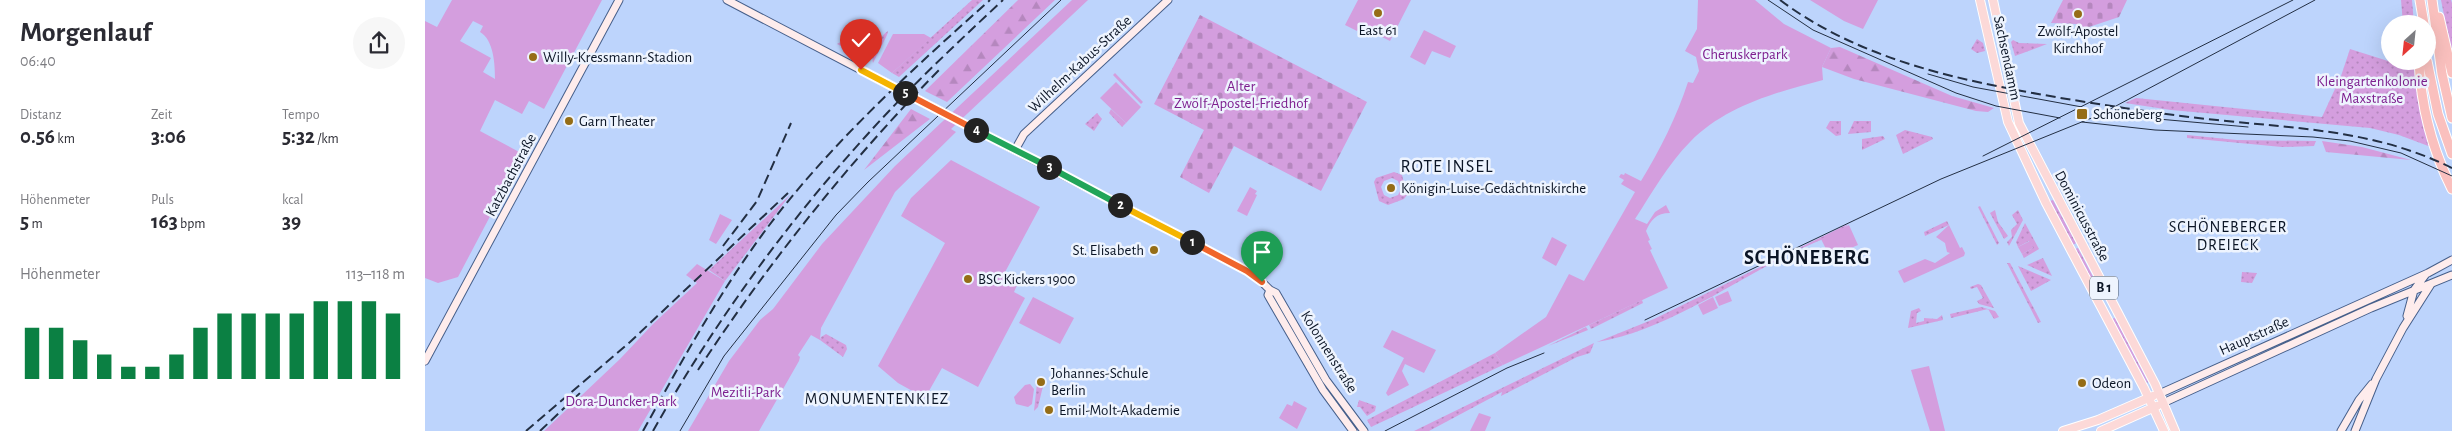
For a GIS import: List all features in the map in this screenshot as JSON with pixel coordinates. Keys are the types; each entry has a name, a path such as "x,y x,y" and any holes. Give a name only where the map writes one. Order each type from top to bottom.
{"highway":[{"path":"2420,0 2422,15"},
{"path":"2432,2 2442,27 2452,73"},
{"path":"2432,2 2442,74 2452,118"},
{"path":"2420,70 2428,126 2452,189"},
{"path":"2429,70 2438,114 2452,154"}],"main road":[{"name":"Katzbachstraße","path":"425,361 619,0"},
{"name":"Kolonnenstraße","path":"727,0 1259,278 1269,290 1278,296 1327,380 1364,431"},
{"name":"Wilhelm-Kabus-Straße","path":"1015,150 1024,134 1167,0"},
{"name":"Sachsendamm","path":"1981,0 2008,122"},
{"name":"Sachsendamm","path":"1993,0 2018,120"},
{"path":"1988,33 2000,33"},
{"name":"Dominicusstraße","path":"2018,120 2159,394 2175,431"},
{"name":"Dominicusstraße","path":"2008,122 2044,198 2149,398 2164,431"},
{"path":"2044,198 2054,193"},
{"name":"Hauptstraße","path":"2068,430 2159,394 2452,260"},
{"path":"2403,328 2415,290 2427,273"},
{"name":"Hauptstraße","path":"2101,431 2452,274"},
{"path":"2341,431 2375,380 2403,328 2433,282"},
{"name":"Kolonnenstraße","path":"1269,290 1268,296 1320,385 1353,430"},
{"path":"2355,431 2375,380"},
{"path":"2354,409 2363,414"}],"green space":[{"path":"452,0 602,0 544,109 529,101 522,114 495,100 480,131 523,154 458,277 438,283 425,278 425,21 437,27","holes":["473,21 483,26 480,32 485,36 491,47 495,79 483,72 491,58 460,41"]},
{"path":"972,0 983,0 899,77 892,73"},
{"path":"1018,0 1055,0 947,102 925,91"},
{"name":"Mezitli-Park","path":"1072,0 1088,0 951,129 956,132 895,192 821,328 820,340 811,335 798,355 800,357 799,361 759,431 688,431 729,361 760,320 773,309 822,244 895,166"},
{"name":"East 61","path":"1358,0 1411,0 1390,41 1360,26 1357,31 1345,25"},
{"name":"Cheruskerpark","path":"1698,0 1755,0 1784,24 1831,48 1822,67 1823,80 1770,95 1719,119 1690,142 1667,169 1635,219 1647,224 1655,212 1666,205 1670,213 1661,214 1655,218 1646,231 1652,249 1650,250 1668,288 1503,365 1495,353 1546,317 1569,274 1584,281 1635,192 1621,184 1624,180 1619,177 1621,174 1624,175 1625,173 1641,181 1655,157 1684,95 1688,82 1693,83 1699,71 1696,57 1685,51 1697,29"},
{"path":"1810,0 1878,0 1863,29 1844,21"},
{"path":"2063,0 2127,0 2119,17 2086,28 2076,24 2051,23"},
{"path":"2401,0 2412,0 2413,15 2402,15"},
{"path":"2441,0 2451,0 2452,3 2452,55"},
{"name":"Alter Zwölf-Apostel-Friedhof","path":"1200,15 1367,102 1321,191 1234,146 1209,193 1180,177 1204,130 1154,104"},
{"path":"863,29 852,52 837,44"},
{"path":"1424,30 1456,46 1450,58 1432,51 1425,65 1410,57"},
{"path":"888,31 873,63 872,59 877,45 882,36"},
{"path":"874,32 864,58 859,55"},
{"path":"893,34 924,34 931,38 892,73 878,63"},
{"path":"1977,39 1983,43 1985,51 1977,53 1971,49"},
{"path":"2013,40 2019,43 2047,44 2015,56 2011,42"},
{"path":"1840,47 1952,96 1994,108 1988,112 1976,111 1854,79 1822,67 1831,48"},
{"name":"Kleingartenkolonie Maxstraße","path":"2350,49 2381,59 2381,70 2416,70 2418,95 2431,147 2399,135 2370,128 2171,110 2125,103 2136,98 2322,117 2341,76"},
{"path":"1115,73 1143,102 1141,104 1113,75"},
{"path":"1116,82 1141,107 1126,123 1100,98"},
{"path":"911,109 930,119 864,170"},
{"path":"1111,109 1126,123 1122,127 1109,113"},
{"path":"1097,113 1102,119 1094,131 1085,124"},
{"path":"1830,121 1841,121 1841,135 1836,136 1826,128"},
{"path":"1854,121 1871,121 1871,132 1848,134"},
{"path":"1905,130 1932,137 1933,139 1903,154 1896,135"},
{"path":"2187,135 2237,140 2316,141 2314,146 2282,147 2187,138"},
{"path":"1883,136 1885,139 1862,150 1862,139"},
{"path":"2322,141 2362,147 2411,160 2326,152"},
{"name":"BSC Kickers 1900","path":"951,160 1040,207 1004,274 1018,283 1014,292 1025,298 978,387 942,368 925,398 898,383 878,366 945,243 901,216 911,198"},
{"path":"1394,172 1402,175 1407,195 1404,199 1388,205 1379,201 1374,182 1376,178","holes":["1392,178 1398,181 1401,189 1398,195 1390,198 1384,195 1381,187 1384,181"]},
{"path":"1250,187 1257,191 1255,194 1257,195 1247,216 1237,211"},
{"path":"790,195 725,281 709,270"},
{"path":"2053,200 2076,243 2073,245 2050,201"},
{"path":"1980,206 1999,243 1997,245 1978,207"},
{"path":"1995,210 1998,222 2008,236 2004,239 1990,213"},
{"path":"2018,210 2023,220 2009,246 2007,242 2012,237 2011,230 2017,224 2012,215"},
{"path":"720,214 732,220 716,244 709,240"},
{"path":"1947,221 1949,225 1925,236 1924,232"},
{"path":"2025,223 2039,249 2024,258 2022,254 2033,248 2029,241 2018,247 2016,242"},
{"path":"1848,224 1822,240 1791,253 1672,317 1647,328 1597,342 1654,319"},
{"path":"1849,225 1858,245 1830,257 1821,239"},
{"path":"1949,225 1960,248 1962,247 1965,253 1964,256 1904,283 1898,271 1925,259 1935,263 1950,253 1947,252 1945,243 1936,237"},
{"path":"1552,237 1567,245 1556,266 1542,258"},
{"path":"2030,241 2033,248 2022,254 2018,247"},
{"path":"2078,248 2103,296 2101,297 2075,249"},
{"path":"2043,258 2052,276 2027,265"},
{"path":"2007,263 2010,263 2041,322 2038,323"},
{"name":"Dora-Duncker-Park","path":"697,264 725,281 638,431 544,431 697,283 686,275"},
{"path":"2018,266 2051,280 2031,291"},
{"path":"2242,272 2257,273 2252,283 2241,282"},
{"path":"1978,284 1981,285 1994,308 1979,304 1977,301 1983,298 1977,287 1971,289 1970,287"},
{"path":"1728,291 1732,301 1719,306 1715,297"},
{"path":"1033,297 1074,318 1060,344 1019,323"},
{"path":"1713,297 1718,308 1703,315 1698,305"},
{"path":"1642,300 1643,303 1591,329 1589,325"},
{"path":"1981,307 1988,309 1951,318 1950,314"},
{"path":"1919,308 1921,311 1917,313 1916,323 1924,321 1924,318 1937,319 1942,315 1943,320 1908,328 1911,311"},
{"path":"1988,309 1995,311 1999,317 1994,319"},
{"path":"2115,318 2148,382 2147,383 2112,319"},
{"path":"1586,327 1588,330 1548,346"},
{"path":"1392,330 1436,350 1424,373 1405,364 1402,371 1409,385 1388,396 1386,393 1404,358 1383,347"},
{"path":"826,334 846,345 847,349 843,357 820,340"},
{"path":"1594,343 1590,353 1577,357 1501,396 1502,392 1429,431 1414,431"},
{"path":"1495,353 1503,365 1371,427 1367,420"},
{"path":"1929,366 1945,431 1930,431 1911,370"},
{"path":"1037,383 1043,386 1038,407 1034,411"},
{"path":"1030,384 1034,389 1032,404 1028,407 1016,404 1014,397 1025,385"},
{"path":"1359,400 1376,406 1375,411 1367,416 1360,407 1357,407"},
{"path":"1294,401 1307,408 1297,429 1279,418 1287,404 1292,406"},
{"path":"1479,413 1491,417 1485,431 1470,431"}],"tram line":[{"path":"680,431 724,356 836,215 868,182 1061,0"},
{"path":"1768,0 1813,30 1956,93 1996,106 2060,118"},
{"path":"1983,156 2293,0"},
{"path":"1645,320 1941,179 2099,115 2315,0"},
{"path":"1928,74 1973,87 2082,107"},
{"path":"2104,111 2158,119 2248,127"},
{"path":"2082,122 2155,130 2313,137 2350,141 2401,153 2452,176"},
{"path":"1385,431 1507,368 1544,353"}],"railway":[{"path":"643,431 723,293 777,215 826,157 852,130 906,77 990,0"},
{"path":"653,431 725,315 778,241 807,205 866,136 899,101 1003,0"},
{"path":"1780,0 1812,21 1846,39 1881,54 1954,77 2067,99 2142,111 2308,129 2366,138 2423,155 2452,168"},
{"path":"698,370 753,290 813,212 875,138 942,67"},
{"path":"723,246 757,201 791,123"},
{"path":"526,431 630,342 788,193"},
{"path":"540,431 580,393"}],"place":[{"name":"East 61","path":"1378,13"},
{"name":"Zwölf-Apostel Kirchhof","path":"2078,14"},
{"name":"Willy-Kressmann-Stadion","path":"533,57"},
{"name":"Schöneberg","path":"2082,114"},
{"name":"Garn Theater","path":"569,121"},
{"name":"Königin-Luise-Gedächtniskirche","path":"1391,188"},
{"name":"St. Elisabeth","path":"1154,250"},
{"name":"BSC Kickers 1900","path":"968,279"},
{"name":"Johannes-Schule Berlin","path":"1041,382"},
{"name":"Odeon","path":"2082,383"},
{"name":"Emil-Molt-Akademie","path":"1049,410"}],"district":[{"name":"ROTE INSEL","path":"1447,167"},
{"name":"SCHÖNEBERGER DREIECK","path":"2228,236"},
{"name":"SCHÖNEBERG","path":"1807,258"},
{"name":"MONUMENTENKIEZ","path":"877,399"}],"route":[{"path":"861,70 1255,275 1262,282"}]}
